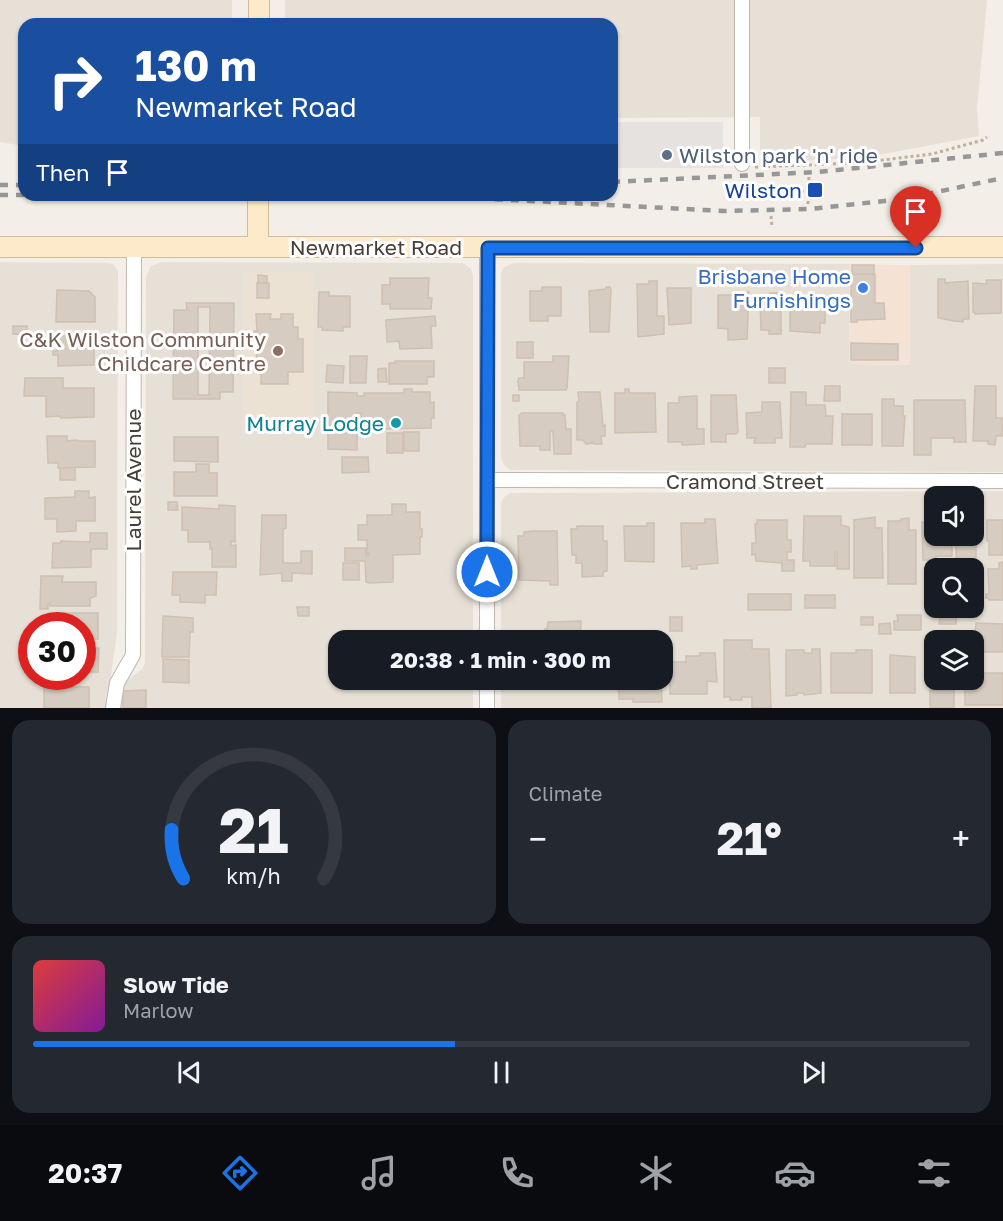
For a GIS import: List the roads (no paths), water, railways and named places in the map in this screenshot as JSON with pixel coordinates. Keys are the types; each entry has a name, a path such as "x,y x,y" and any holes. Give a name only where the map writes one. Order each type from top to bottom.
{"main road":[{"path":"259,0 259,18"},
{"path":"258,204 258,247"},
{"name":"Newmarket Road","path":"0,247 1003,248"}],"street":[{"path":"742,0 742,164"},
{"name":"Laurel Avenue","path":"113,708 117,683 134,655 134,248"},
{"path":"487,630 488,248"},
{"name":"Cramond Street","path":"487,480 1003,481"},
{"path":"487,690 487,708"}],"railway":[{"path":"618,182 818,172 1003,153"},
{"path":"531,201 724,211 810,209 903,199 1003,178"},
{"path":"0,185 18,185"},
{"path":"0,195 18,195"}],"place":[{"name":"Wilston park 'n' ride","path":"667,155"},
{"name":"Wilston","path":"815,190"},
{"name":"Brisbane Home Furnishings","path":"863,288"},
{"name":"C&K Wilston Community Childcare Centre","path":"278,351"},
{"name":"Murray Lodge","path":"396,423"}]}
